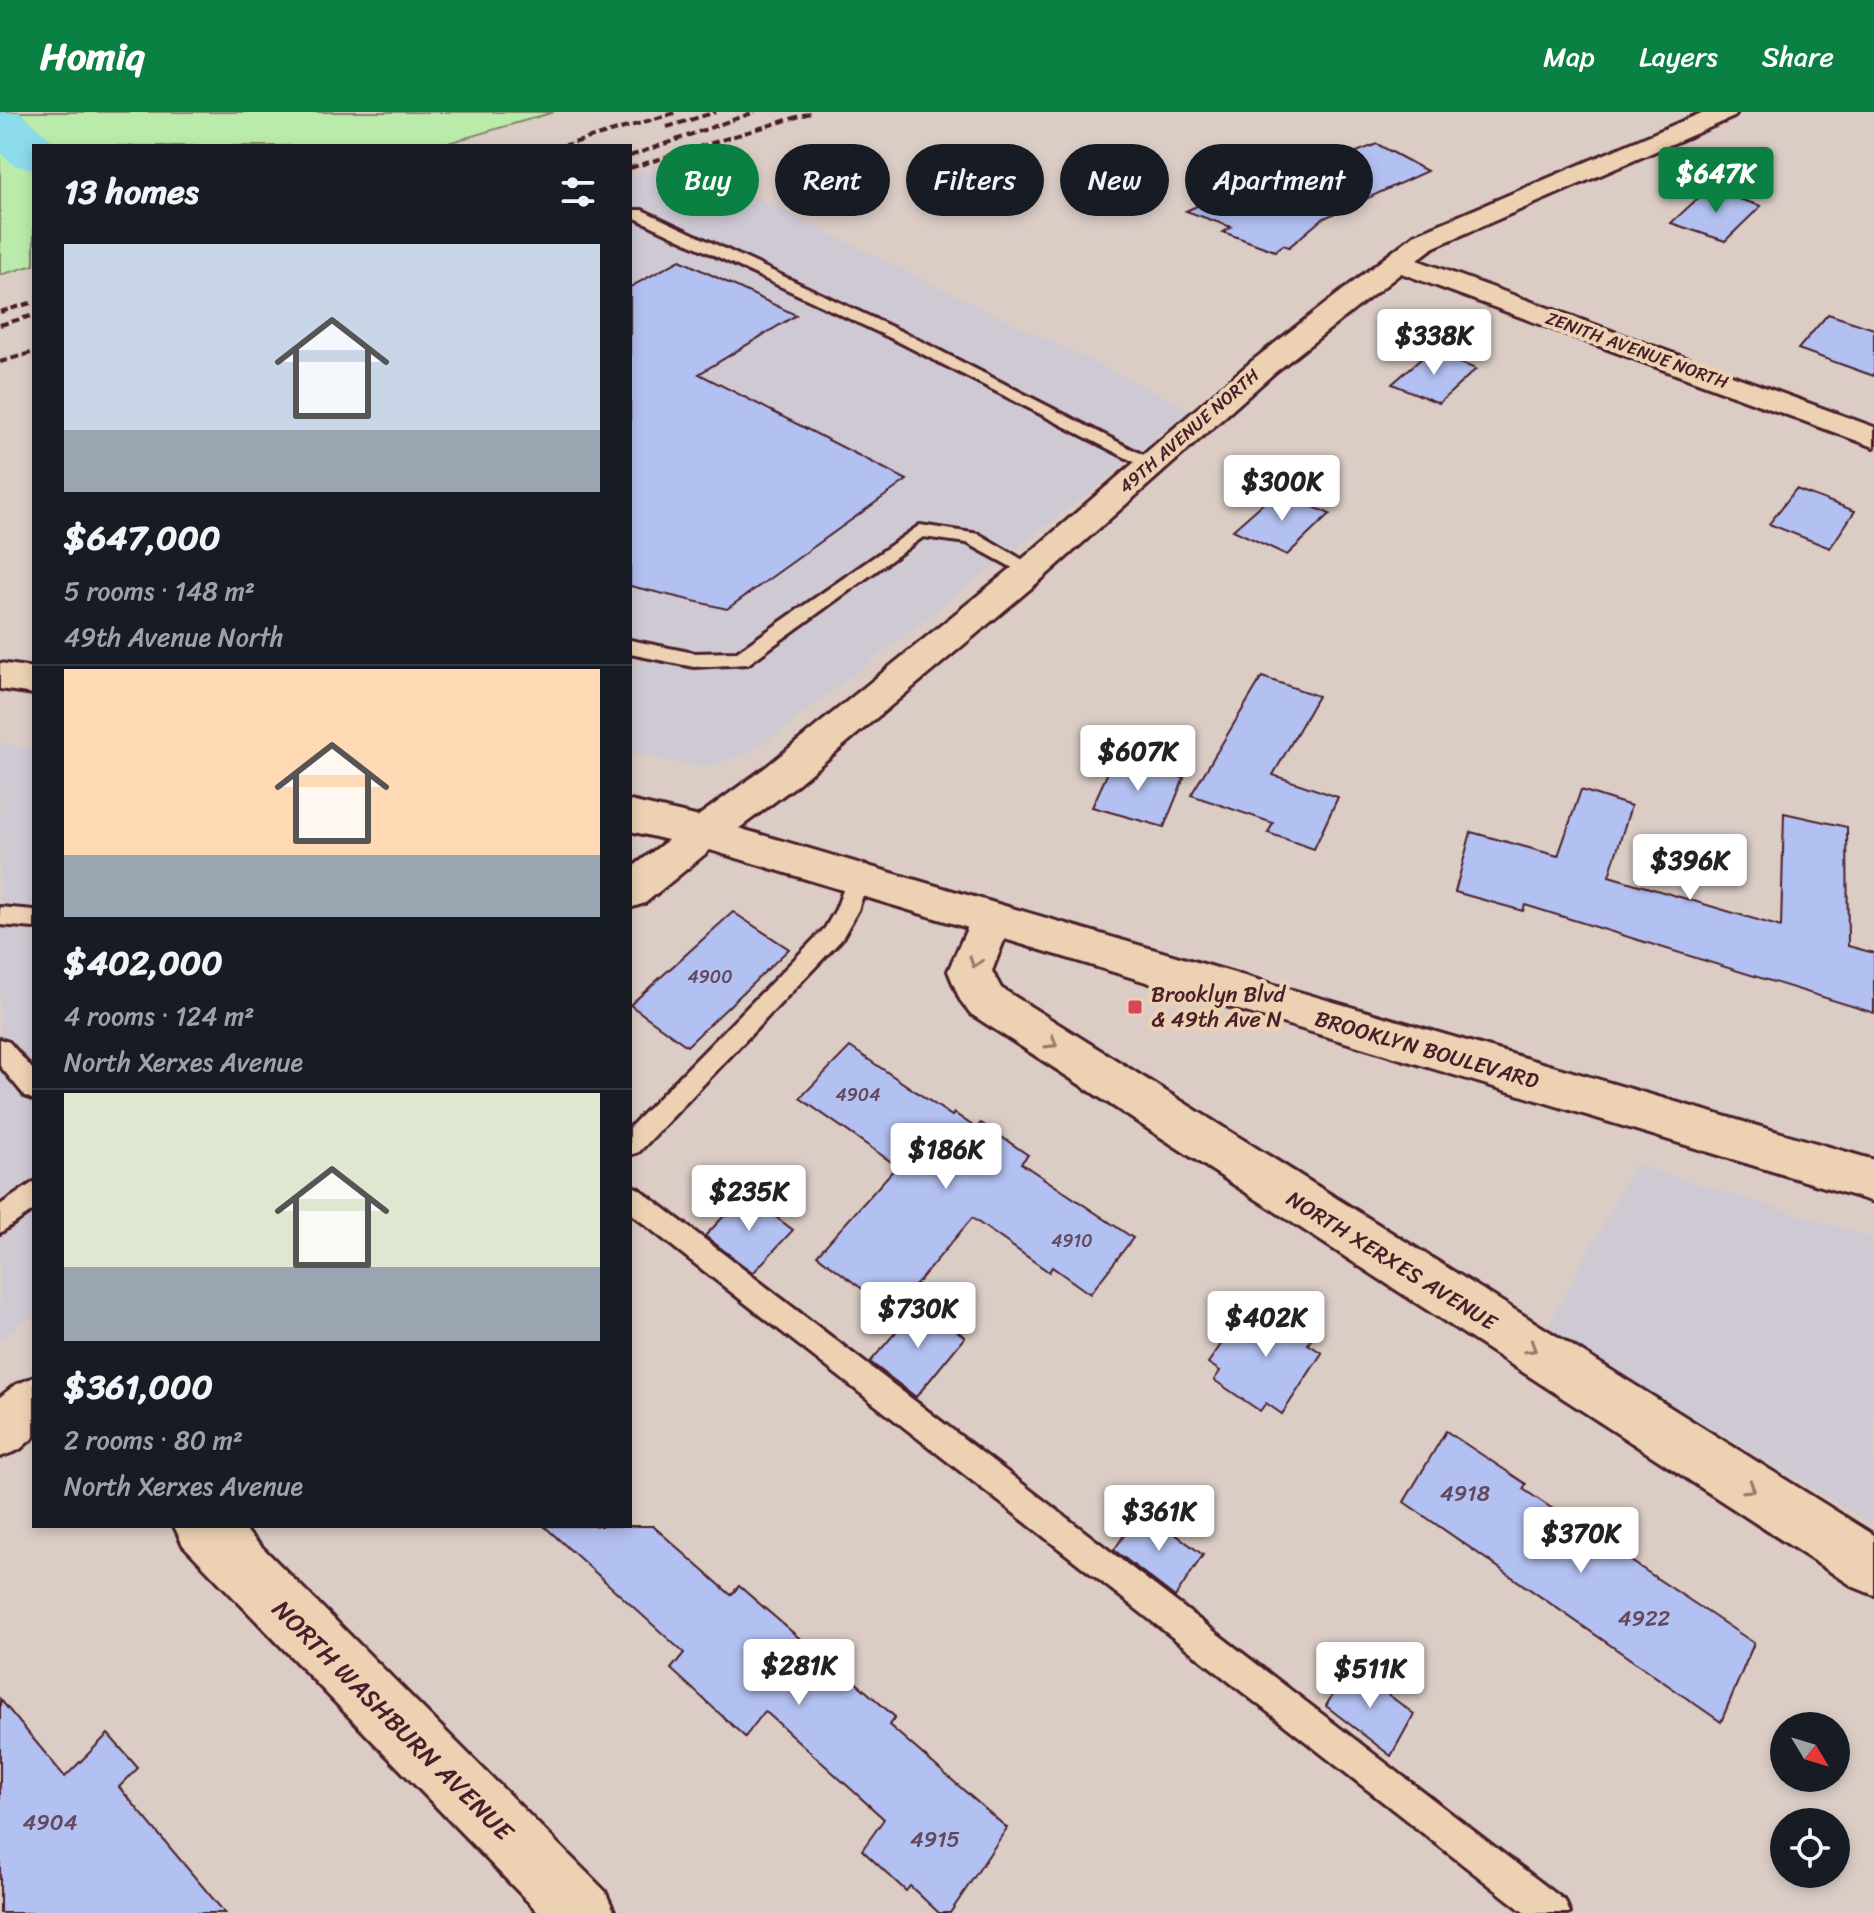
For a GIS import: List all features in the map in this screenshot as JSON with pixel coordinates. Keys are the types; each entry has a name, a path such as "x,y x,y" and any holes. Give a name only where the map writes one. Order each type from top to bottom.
{"street":[{"name":"49TH AVENUE NORTH","path":"632,890 780,777 1031,570 1263,367 1400,263 1424,241 1725,112"},
{"name":"ZENITH AVENUE NORTH","path":"1400,263 1874,438"},
{"path":"0,676 32,681"},
{"name":"BROOKLYN BOULEVARD","path":"632,816 704,833 1874,1181"},
{"name":"NORTH XERXES AVENUE","path":"991,920 970,971 975,988 986,1001 1874,1567"},
{"path":"0,1431 32,1405"},
{"name":"NORTH WASHBURN AVENUE","path":"204,1528 583,1913"}],"lane":[{"path":"632,214 637,213 905,339 1150,463"},
{"path":"632,647 694,660 741,659 920,531 972,538 1031,570"},
{"path":"632,1142 833,934 847,910 857,880"},
{"path":"0,916 32,919"},
{"path":"0,1049 32,1087"},
{"path":"0,1221 32,1196"},
{"path":"632,1199 1553,1913"}],"shaded area":[{"path":"656,169 656,216 759,216 759,199 775,207 775,216 793,216 1190,409 1099,485 773,737 744,755 710,766 689,766 632,752 632,176"},
{"path":"0,742 32,750 32,1316 0,1341"},
{"path":"1635,1164 1874,1238 1874,1525 1546,1329"}],"green space":[{"path":"0,112 554,112 445,144 32,144 32,266 0,275"}],"building":[{"path":"1377,144 1427,171 1373,196 1373,146"},
{"path":"1708,189 1761,206 1725,241 1671,223"},
{"path":"1200,216 1329,216 1289,247 1283,245 1275,251 1223,232 1231,227"},
{"path":"680,260 796,315 699,374 907,480 727,609 632,586 632,286"},
{"path":"1828,314 1874,329 1874,376 1798,349"},
{"path":"1430,351 1476,369 1439,403 1392,384"},
{"path":"1796,489 1855,511 1830,548 1769,524"},
{"path":"1277,491 1330,514 1287,555 1233,530"},
{"path":"1262,677 1318,696 1273,775 1338,797 1314,849 1268,833 1273,823 1191,795"},
{"path":"1114,759 1184,778 1164,827 1092,807"},
{"path":"1581,790 1631,806 1609,876 1781,927 1784,813 1847,827 1848,946 1874,953 1874,1013 1525,905 1523,911 1455,892 1471,832 1558,856"},
{"path":"733,912 789,949 687,1046 632,1006"},
{"path":"850,1047 952,1116 954,1113 976,1128 981,1123 1028,1155 1021,1163 1133,1238 1090,1294 1052,1267 1049,1272 972,1218 893,1312 817,1255 897,1166 800,1098"},
{"path":"745,1194 793,1230 753,1273 705,1236"},
{"path":"920,1304 965,1337 916,1397 870,1362"},
{"path":"1249,1305 1273,1321 1281,1309 1316,1332 1308,1344 1322,1353 1282,1414 1266,1403 1260,1411 1214,1380 1220,1371 1208,1363"},
{"path":"1446,1431 1526,1484 1523,1489 1754,1643 1721,1722 1404,1502"},
{"path":"1142,1509 1203,1555 1175,1597 1114,1550"},
{"path":"653,1526 731,1595 739,1586 895,1717 889,1725 1007,1828 950,1913 939,1913 910,1886 906,1891 862,1850 884,1819 765,1711 745,1737 671,1669 684,1653 546,1528"},
{"path":"1349,1665 1414,1714 1391,1756 1326,1706"},
{"path":"0,1699 65,1777 108,1734 138,1768 119,1787 225,1913 0,1913"}],"waterway":[{"path":"0,124 32,151"}],"railway":[{"path":"570,144 678,112"},
{"path":"667,127 716,112"},
{"path":"632,155 755,112"},
{"path":"632,167 813,112"},
{"path":"0,312 32,303"},
{"path":"0,325 32,316"},
{"path":"0,362 32,353"}],"place":[{"name":"Brooklyn Blvd & 49th Ave N","path":"1135,1007"}]}
